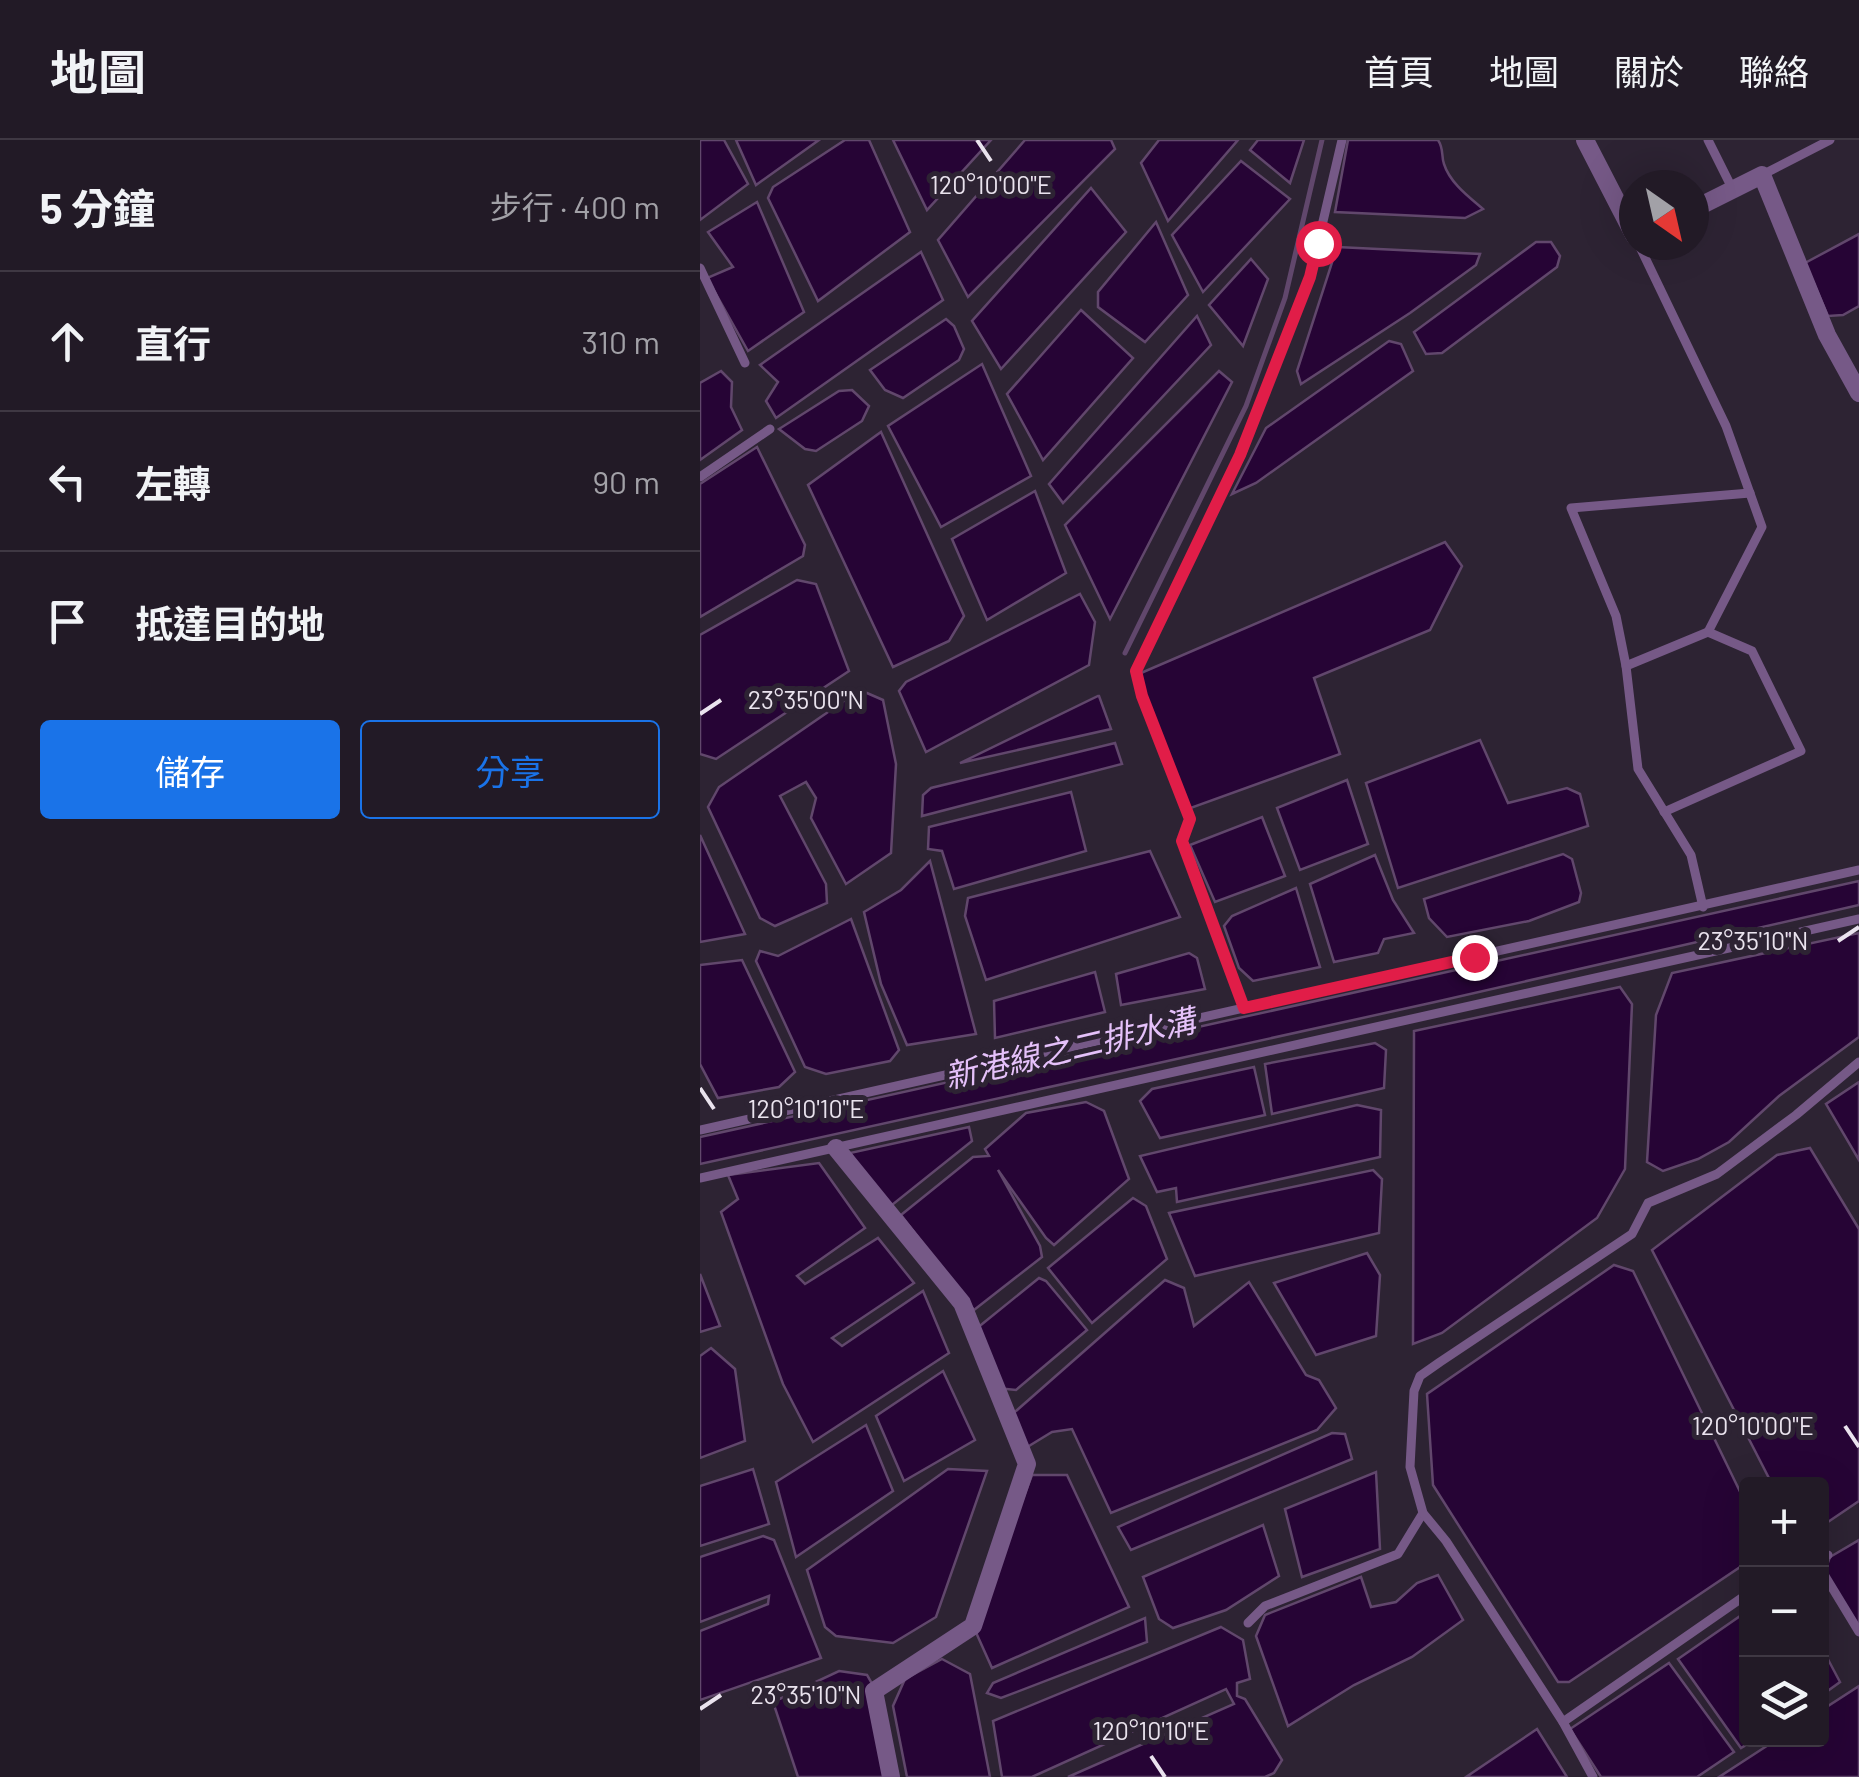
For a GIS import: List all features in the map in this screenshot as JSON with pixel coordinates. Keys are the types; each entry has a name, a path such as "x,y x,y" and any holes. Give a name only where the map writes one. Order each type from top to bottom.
{"street":[{"path":"1585,140 1619,206"},
{"path":"1709,202 1762,175 1826,335 1859,393"},
{"path":"836,1148 962,1303 1027,1464 972,1626 874,1691 892,1777"}],"lane":[{"path":"1244,1008 1182,841 1190,819 1136,671 1240,455 1310,277 1342,140"},
{"path":"1708,140 1732,190"},
{"path":"1762,175 1830,140"},
{"path":"1626,666 1708,632 1762,527 1726,426 1647,260"},
{"path":"700,268 745,363"},
{"path":"700,477 770,428"},
{"path":"1703,907 1691,855 1638,770 1616,616 1571,508 1750,493"},
{"path":"1664,812 1800,751 1752,651 1708,632"},
{"path":"700,1130 1859,870"},
{"path":"700,1178 1859,920"},
{"path":"1593,1777 1446,1541 1423,1512 1410,1466 1414,1392 1420,1376 1632,1234 1648,1202 1717,1174 1859,1062"},
{"path":"1248,1623 1264,1606 1398,1554 1423,1512"},
{"path":"1829,1583 1859,1632"},
{"path":"1562,1722 1739,1600"}],"shaded area":[{"path":"700,140 724,140 748,184 700,220"},
{"path":"736,140 819,140 756,185"},
{"path":"845,140 869,140 910,232 818,301 768,198 773,187"},
{"path":"893,140 991,140 927,210"},
{"path":"1025,140 1111,140 1115,149 968,297 938,240"},
{"path":"1159,140 1238,140 1168,221 1141,163"},
{"path":"1258,140 1304,140 1290,183 1250,150"},
{"path":"1348,140 1438,140 1451,177 1483,209 1465,218 1335,212"},
{"path":"1241,161 1290,199 1203,292 1172,235"},
{"path":"1091,188 1126,232 1001,369 972,321"},
{"path":"757,202 804,312 748,351 707,278 733,267 708,232"},
{"path":"1156,222 1188,295 1145,342 1098,307 1098,292"},
{"path":"1859,234 1859,306 1843,315 1828,316 1805,263"},
{"path":"1536,242 1551,242 1560,256 1557,267 1442,353 1426,354 1414,332"},
{"path":"1337,247 1480,254 1476,265 1410,313 1301,384 1297,371"},
{"path":"921,252 943,300 776,418 766,401 778,382 760,365"},
{"path":"1251,259 1268,279 1243,346 1209,305"},
{"path":"1081,310 1133,358 1043,460 1007,394"},
{"path":"1197,316 1211,345 1063,503 1049,484"},
{"path":"946,319 954,326 964,349 959,360 903,398 885,390 870,370"},
{"path":"1389,341 1401,344 1413,371 1256,483 1232,494 1266,428"},
{"path":"982,364 1031,476 941,527 888,426"},
{"path":"721,371 732,382 731,407 742,430 700,460 700,383"},
{"path":"1219,371 1232,382 1110,619 1065,525"},
{"path":"852,390 869,406 862,421 816,451 805,449 779,429 839,391"},
{"path":"881,432 964,616 949,641 893,667 808,485"},
{"path":"757,447 805,545 803,556 700,617 700,484"},
{"path":"1035,491 1066,573 987,620 952,539"},
{"path":"1445,542 1462,566 1430,630 1314,678 1340,754 1188,809 1134,676"},
{"path":"797,580 816,584 849,671 716,759 700,754 700,635"},
{"path":"1080,594 1095,622 1089,665 926,752 899,691 906,682"},
{"path":"860,690 883,700 896,764 891,853 846,884 811,818 816,798 806,782 780,796 826,884 827,903 775,926 760,918 708,807 719,787"},
{"path":"1098,696 1111,729 960,763"},
{"path":"1480,740 1508,803 1567,788 1580,794 1588,826 1398,888 1366,783"},
{"path":"1115,743 1122,764 922,816 923,795 931,788"},
{"path":"1347,780 1368,844 1300,870 1277,808"},
{"path":"1071,792 1086,851 954,889 942,851 928,849 929,827"},
{"path":"1262,817 1285,876 1215,902 1190,845"},
{"path":"700,835 745,934 700,942"},
{"path":"1150,851 1180,917 986,980 965,916 968,898"},
{"path":"1563,854 1572,859 1581,893 1579,902 1529,921 1447,937 1429,918 1424,899"},
{"path":"1375,855 1393,900 1414,933 1384,939 1378,953 1334,962 1310,884"},
{"path":"930,861 976,1034 907,1045 881,984 864,912 901,890"},
{"path":"1859,881 1859,905 700,1164 700,1137"},
{"path":"1296,888 1320,967 1253,981 1239,968 1224,926 1232,916"},
{"path":"851,919 899,1050 890,1061 826,1074 805,1067 756,961 760,951 778,956"},
{"path":"1859,933 1859,1037 1779,1096 1729,1142 1698,1159 1663,1171 1647,1162 1656,1015 1672,973"},
{"path":"1189,953 1197,958 1205,989 1121,1005 1116,974"},
{"path":"742,960 795,1072 779,1087 718,1098 700,1064 700,965"},
{"path":"1095,972 1105,1012 995,1038 994,1001"},
{"path":"1620,987 1632,1004 1625,1169 1597,1218 1442,1333 1413,1344 1414,1031"},
{"path":"1375,1043 1386,1050 1384,1088 1272,1114 1265,1064"},
{"path":"1254,1067 1265,1115 1160,1138 1140,1101 1152,1089"},
{"path":"1859,1082 1859,1160 1826,1104"},
{"path":"1086,1102 1104,1111 1129,1179 1054,1245 998,1170 1040,1246 1042,1257 974,1310 901,1215 973,1157 989,1156 985,1149 1026,1113"},
{"path":"1357,1105 1381,1110 1380,1157 1177,1202 1176,1188 1157,1192 1140,1156"},
{"path":"969,1127 972,1141 887,1209 850,1153"},
{"path":"1810,1148 1859,1229 1859,1501 1829,1521 1829,1477 1768,1477 1652,1250 1777,1155"},
{"path":"819,1163 865,1228 797,1276 805,1284 878,1238 914,1283 832,1338 842,1346 923,1291 949,1353 813,1442 783,1384 721,1212 738,1199 728,1175"},
{"path":"1373,1170 1382,1179 1379,1233 1195,1276 1169,1213"},
{"path":"1133,1198 1146,1206 1167,1259 1092,1323 1048,1268"},
{"path":"1367,1253 1380,1275 1376,1336 1316,1355 1274,1283"},
{"path":"1614,1265 1633,1271 1739,1490 1739,1568 1569,1682 1558,1682 1433,1485 1427,1394"},
{"path":"700,1274 720,1326 700,1332"},
{"path":"1039,1278 1046,1281 1087,1330 1016,1390 997,1388 976,1329"},
{"path":"1165,1280 1184,1288 1194,1326 1249,1282 1306,1375 1319,1380 1336,1408 1317,1430 1111,1513 1072,1429 1052,1432 1024,1449 1008,1418"},
{"path":"711,1348 735,1369 745,1441 700,1458 700,1356"},
{"path":"943,1371 975,1440 904,1481 876,1416"},
{"path":"866,1425 893,1491 796,1557 776,1482"},
{"path":"1332,1433 1345,1434 1352,1459 1131,1550 1118,1527"},
{"path":"753,1469 769,1524 700,1546 700,1486"},
{"path":"948,1469 987,1471 936,1617 893,1643 836,1636 825,1627 807,1570"},
{"path":"1376,1472 1380,1549 1302,1577 1285,1509"},
{"path":"1032,1475 1067,1475 1129,1607 992,1668 974,1628"},
{"path":"1263,1525 1279,1576 1226,1610 1173,1628 1159,1619 1143,1577"},
{"path":"763,1536 774,1540 821,1658 700,1700 700,1631 768,1604 769,1596 700,1622 700,1557"},
{"path":"1859,1540 1859,1628 1829,1581 1830,1557"},
{"path":"1438,1575 1463,1620 1412,1657 1354,1685 1288,1726 1256,1636 1265,1615 1361,1577 1371,1607 1396,1602 1417,1583"},
{"path":"1739,1617 1739,1745 1678,1659"},
{"path":"1145,1618 1147,1642 1001,1698 987,1693 993,1683"},
{"path":"1221,1627 1243,1640 1250,1679 1237,1683 1237,1696 1245,1699 1282,1760 1274,1773 1265,1777 1068,1777 1234,1704 1226,1689 1032,1777 1002,1777 993,1721"},
{"path":"942,1659 970,1674 990,1777 907,1777 893,1706 905,1679"},
{"path":"1829,1661 1840,1682 1829,1690"},
{"path":"1669,1663 1734,1752 1697,1777 1601,1777 1570,1729"},
{"path":"839,1671 867,1675 875,1689 890,1777 798,1777 773,1702"},
{"path":"1859,1686 1859,1777 1719,1777 1765,1747 1829,1747 1829,1705"},
{"path":"1537,1729 1567,1777 1466,1777"}],"waterway":[{"path":"1125,653 1246,406 1285,298 1322,140"}],"route":[{"path":"1318,243 1310,277 1240,455 1136,671 1190,819 1182,841 1244,1008 1474,957"}],"water label":[{"name":"新港線之二排水溝","path":"1070,1049"}]}
